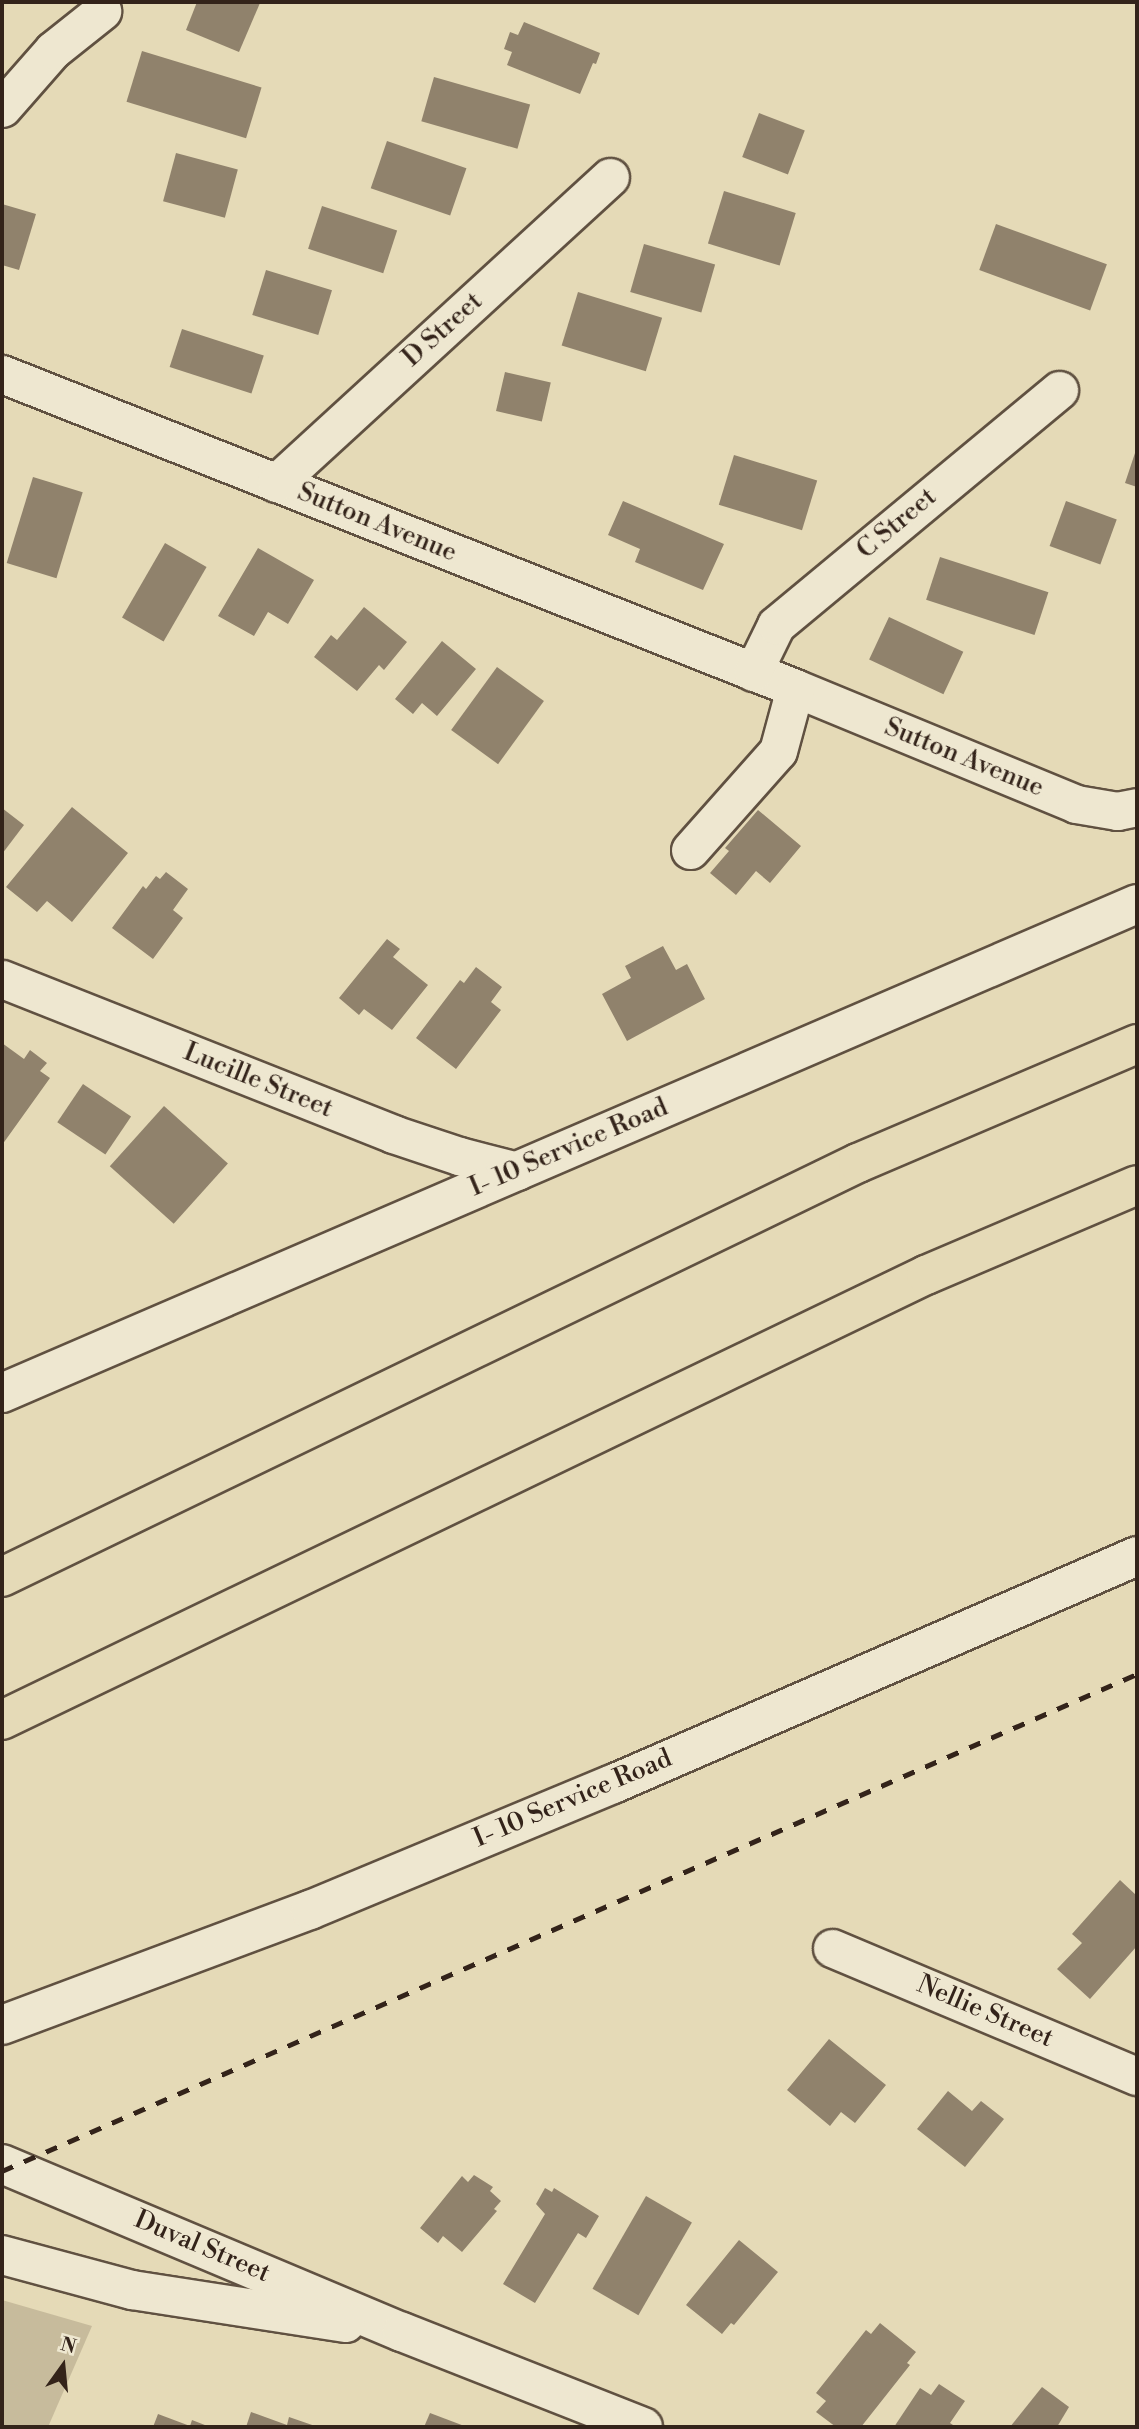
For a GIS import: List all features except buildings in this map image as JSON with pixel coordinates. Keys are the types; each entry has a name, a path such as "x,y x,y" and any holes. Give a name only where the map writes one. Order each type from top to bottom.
{"highway":[{"path":"2,1577 858,1163 1137,1044"},
{"path":"2,1720 926,1275 1137,1185"}],"main road":[{"name":"I- 10 Service Road","path":"2,1393 1137,904"},
{"name":"I- 10 Service Road","path":"2,2025 310,1910 613,1784 1137,1556"},
{"name":"Duval Street","path":"2,2164 402,2332 643,2427"},
{"name":"Duval Street","path":"2,2255 132,2290 402,2332"}],"street":[{"path":"2,108 53,50 102,11"},
{"name":"D Street","path":"276,483 610,177"},
{"name":"Sutton Avenue","path":"2,374 795,688 1076,804 1117,811 1137,807"},
{"name":"C Street","path":"752,672 776,625 1059,390"},
{"path":"690,850 778,751 795,688"},
{"name":"Lucille Street","path":"2,979 393,1134 459,1156 517,1171"},
{"name":"Nellie Street","path":"832,1948 1137,2076"}],"shaded area":[{"path":"2,2300 92,2326 48,2427 2,2427"}],"railway":[{"path":"2,2171 1137,1674"}]}
